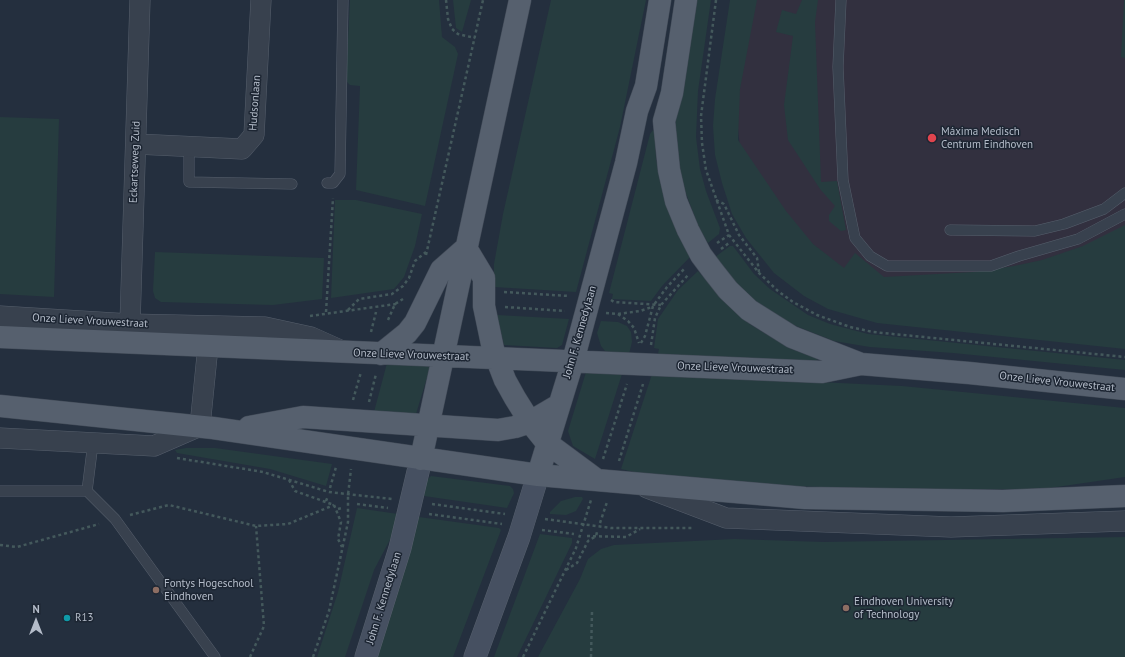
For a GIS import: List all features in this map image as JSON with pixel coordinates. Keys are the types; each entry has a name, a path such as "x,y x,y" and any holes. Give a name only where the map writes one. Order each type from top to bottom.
{"main road":[{"name":"John F. Kennedylaan","path":"366,657 400,548 422,460 520,0"},
{"name":"John F. Kennedylaan","path":"474,657 512,556 573,362 626,163 637,111 646,86 660,0"},
{"path":"686,0 672,92 664,121 669,170 676,201 701,255 728,290 749,310 775,328 804,342 861,364"},
{"path":"646,86 664,121"},
{"path":"379,362 415,322 441,270 466,248 484,278 484,306 496,358 505,380 530,422 547,443 597,480"},
{"name":"Onze Lieve Vrouwestraat","path":"0,337 343,352 379,362 444,356 822,372 861,364 969,373 1125,389"},
{"path":"233,430 303,417 498,430 515,427 530,422 559,405"},
{"path":"0,406 233,430 422,460 538,475 805,498 902,501 1003,501 1125,496"}],"street":[{"name":"Eckartseweg Zuid","path":"130,324 140,0"},
{"name":"Hudsonlaan","path":"136,144 242,149 254,135 261,0"},
{"name":"Onze Lieve Vrouwestraat","path":"0,316 130,324 265,327 311,337 343,352"},
{"path":"0,438 154,446 200,426 208,346"},
{"path":"635,484 726,518 951,527 1125,521"}],"lane":[{"path":"327,183 333,183 340,174 343,0"},
{"path":"841,0 838,67 843,180 855,238 870,256 887,266 990,266 1078,239 1125,214"},
{"path":"189,147 188,182 292,184"},
{"path":"950,230 1035,231 1064,224 1104,210 1125,193"},
{"path":"87,491 93,443"},
{"path":"0,491 87,491 115,519 215,657"}],"path":[{"path":"446,0 448,19 452,29 458,34 475,38"},
{"path":"402,304 348,310 359,299 392,294 403,286 409,278 415,261 427,252 483,0"},
{"path":"716,0 701,116 702,143 706,170 729,235 759,273 793,302 817,315 850,327 873,332 1125,357"},
{"path":"326,312 331,201 340,174"},
{"path":"716,200 724,204 739,235 757,258 759,273"},
{"path":"618,314 628,321 634,328 638,338 639,347 645,336 653,306 667,287 688,265"},
{"path":"654,351 651,346 655,318 661,306 692,271"},
{"path":"403,286 409,287"},
{"path":"502,292 576,296"},
{"path":"380,301 381,296"},
{"path":"608,298 614,302 661,306"},
{"path":"603,313 618,314 640,311 653,306"},
{"path":"504,307 572,311"},
{"path":"371,332 376,312"},
{"path":"368,404 379,362"},
{"path":"352,403 362,369"},
{"path":"523,657 576,548 629,378"},
{"path":"617,468 644,381"},
{"path":"154,446 168,456 263,472 329,492 396,499"},
{"path":"330,488 336,465"},
{"path":"313,657 329,610 348,522 348,495 352,467"},
{"path":"289,480 295,491 326,501 338,509 341,522 338,539 342,548"},
{"path":"326,501 328,496"},
{"path":"600,523 607,499"},
{"path":"429,503 507,514"},
{"path":"357,504 392,509"},
{"path":"0,544 17,547 169,505 256,526 288,524 334,505"},
{"path":"338,509 342,508"},
{"path":"427,514 503,524"},
{"path":"545,519 582,525 691,529 726,518"},
{"path":"250,657 264,626 256,526"},
{"path":"587,536 626,537 640,528"},
{"path":"542,530 574,534"},
{"path":"565,570 577,563 588,541 596,536 597,532"},
{"path":"591,657 592,612"}],"shaded area":[{"name":"Máxima Medisch Centrum Eindhoven","path":"754,0 1125,0 1125,297 875,279 850,274 781,219 741,156 737,120 739,91"}],"green space":[{"path":"350,0 439,0 442,37 455,47 458,54 425,206 356,190 360,86 350,85 346,81"},
{"path":"453,0 471,0 462,32 456,28"},
{"path":"551,0 646,0 620,127 576,292 494,287 494,264 503,214"},
{"path":"691,0 711,0 698,91 696,137 700,169 706,191 720,228 719,234 708,243 699,228 679,175 675,136 675,109"},
{"path":"730,0 757,0 740,89 738,140 786,211 813,244 844,268 855,253 884,277 973,272 1042,260 1083,246 1125,225 1125,349 877,323 828,309 804,296 774,273 746,238 732,214 715,155 713,126 715,99"},
{"path":"802,0 818,0 815,22 821,182 837,181 846,230 841,231 829,221 829,215 835,206 820,189 788,140 784,105 793,36 776,32 782,10 796,14"},
{"path":"1125,0 1125,58 1121,57"},
{"path":"0,117 59,119 54,297 0,294"},
{"path":"653,130 655,132 656,159 660,179 690,257 662,286 651,301 612,299 613,294 609,293 650,134"},
{"path":"335,200 356,200 422,214 415,246 404,277 394,289 331,298"},
{"path":"730,246 733,246 754,274 770,289 808,315 830,324 868,334 1125,360 1125,370 953,353 870,347 834,341 781,320 749,296 727,273 715,257"},
{"path":"155,252 324,258 322,299 273,305 161,302 155,298 153,291"},
{"path":"698,271 726,303 751,325 791,349 817,358 817,362 658,354 659,349 654,348 658,319 678,290"},
{"path":"497,315 569,319 562,345 557,348 504,345"},
{"path":"601,321 618,322 627,326 631,332 632,342 629,354 605,351 601,346 597,333"},
{"path":"387,363 425,365 429,367 416,414 374,412"},
{"path":"586,372 622,374 595,459 573,446 568,431"},
{"path":"652,374 902,386 1125,408 1125,477 1043,489 908,490 789,486 642,474 621,469"},
{"path":"186,448 215,448 332,464 326,486 270,469 177,453 175,450"},
{"path":"431,476 510,486 514,493 507,508 424,496 427,480"},
{"path":"575,497 582,497 583,499 576,511 566,515 550,514 550,512 561,501"},
{"path":"357,508 398,514 394,532 374,570 345,657 317,657 338,592"},
{"path":"418,518 499,528 501,530 453,657 375,657"},
{"path":"540,534 572,538 572,543 517,657 494,657"},
{"name":"Eindhoven University of Technology","path":"1125,537 1125,657 538,657 580,579 588,559 601,549 614,545 734,539 823,542"}],"place":[{"name":"Máxima Medisch Centrum Eindhoven","path":"932,138"},
{"name":"Fontys Hogeschool Eindhoven","path":"156,590"},
{"name":"Eindhoven University of Technology","path":"846,608"},
{"name":"R13","path":"67,618"}]}
